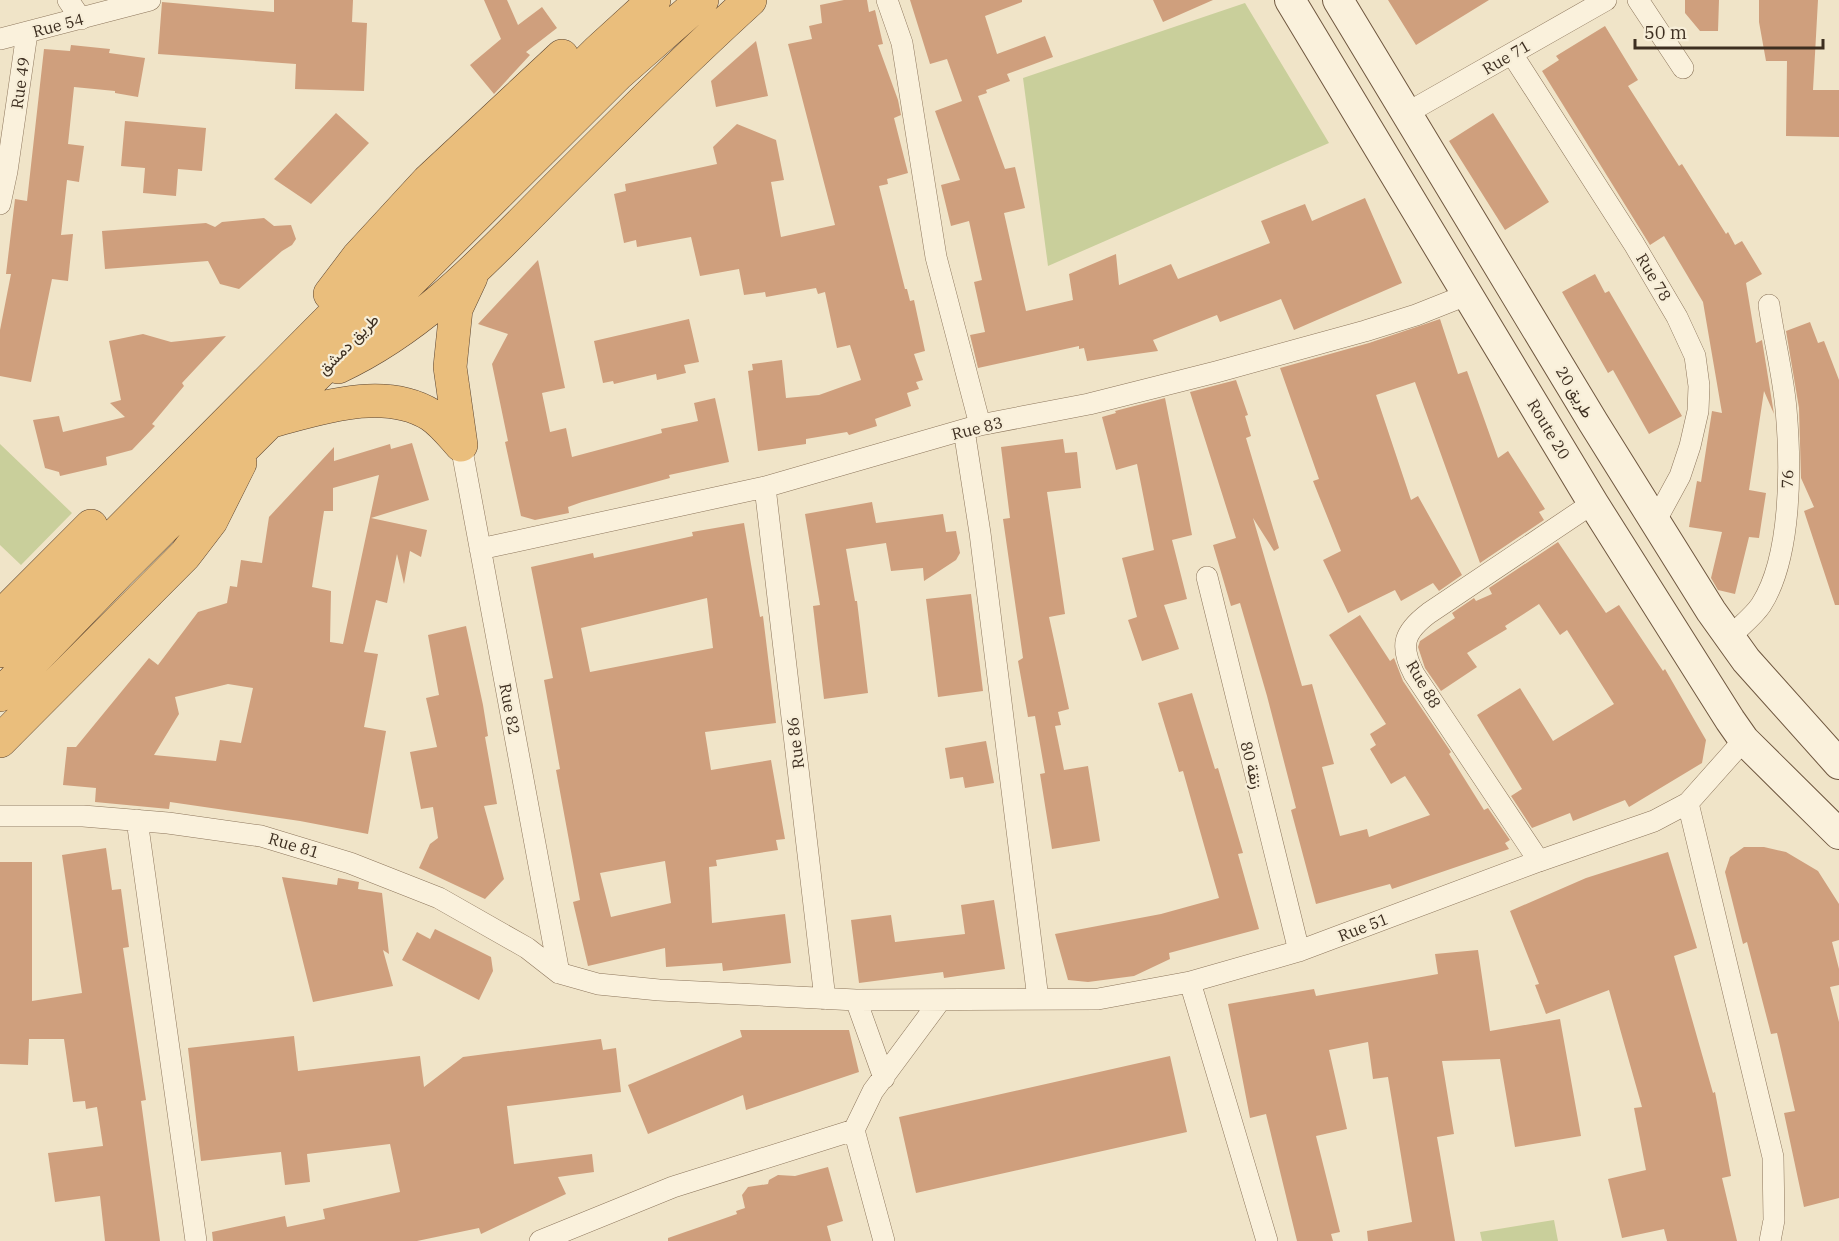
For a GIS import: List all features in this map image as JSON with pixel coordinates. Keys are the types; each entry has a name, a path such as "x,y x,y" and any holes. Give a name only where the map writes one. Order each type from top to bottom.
{"highway":[{"path":"298,350 335,286 358,257 428,181 622,0"},
{"name":"طريق دمشق","path":"0,651 106,542 312,379 598,51 654,0"},
{"name":"طريق دمشق","path":"0,695 118,573 250,427 298,350 702,0"},
{"path":"312,379 382,344 415,322 474,270 667,76 750,0"},
{"path":"461,445 450,368 452,336 456,309 474,270"},
{"path":"0,617 137,480 166,456 250,427 340,404 400,403 432,416 461,445"},
{"path":"0,741 185,555 211,521 232,483 250,427"}],"main road":[{"name":"Route 20","path":"1290,0 1593,503 1744,740 1839,834"},
{"name":"طريق 20","path":"1338,0 1655,522 1729,638 1771,690 1839,764"}],"street":[{"path":"68,0 81,19"},
{"name":"Rue 54","path":"0,39 150,0"},
{"path":"887,0 902,43 936,257 972,428 980,533 1038,999"},
{"name":"Rue 71","path":"1407,113 1606,0"},
{"path":"1638,0 1683,68"},
{"name":"Rue 49","path":"0,204 27,33"},
{"name":"Rue 78","path":"1512,54 1634,244 1677,317 1695,356 1698,403 1690,446 1680,476 1655,522"},
{"name":"Rue 83","path":"480,549 765,487 972,428 1089,404 1216,372 1365,331 1469,294"},
{"name":"76","path":"1729,638 1760,607 1770,588 1779,559 1788,472 1786,418 1769,305"},
{"name":"Rue 82","path":"461,445 559,973"},
{"name":"Rue 86","path":"765,487 825,999"},
{"name":"Rue 88","path":"1539,861 1414,674 1405,651 1405,641 1410,630 1429,613 1593,503"},
{"name":"زنقة 80","path":"1207,577 1299,951"},
{"name":"Rue 51","path":"559,973 598,984 825,999 939,1002 1098,999 1190,982 1299,951 1539,861 1623,834 1688,803 1744,740"},
{"path":"1688,803 1773,1157 1774,1220 1770,1241"},
{"name":"Rue 81","path":"0,816 83,816 137,820 261,836 350,863 439,898 527,948 559,973"},
{"path":"137,820 196,1241"},
{"path":"1190,982 1267,1241"},
{"path":"856,1000 884,1078"},
{"path":"884,1241 855,1130 864,1105 939,1002"},
{"path":"540,1241 674,1188 855,1130"}],"green space":[{"path":"1245,3 1329,143 1048,266 1023,78"},
{"path":"0,444 72,513 21,565 0,545"},
{"path":"1554,1220 1558,1241 1482,1241 1480,1232"}],"building":[{"path":"274,0 353,0 352,22 367,23 364,91 295,89 296,64 158,54 162,2 274,12"},
{"path":"484,0 507,0 518,25 542,7 557,28 526,52 530,55 494,94 470,65 501,39"},
{"path":"844,0 867,0 869,12 875,10 883,44 878,45 898,100 901,115 894,118 908,173 887,179 888,184 879,186 905,289 907,289 910,301 914,300 925,351 914,354 923,380 916,382 919,389 907,393 911,406 875,419 877,426 849,435 847,432 806,439 806,444 758,451 748,371 753,370 752,364 782,360 786,398 819,395 861,380 850,345 837,348 825,292 818,294 816,288 766,297 765,292 744,295 739,269 700,276 691,237 637,247 636,240 624,243 614,194 626,191 625,184 717,164 713,147 737,124 776,140 784,180 771,182 781,237 835,225 788,44 812,39 809,26 822,23 820,5"},
{"path":"910,0 1022,0 1022,2 985,16 997,54 1045,36 1053,57 1007,74 1010,81 986,90 987,93 978,96 1005,169 1015,167 1025,208 1004,213 1026,311 1073,300 1069,274 1116,254 1119,285 1171,264 1178,279 1270,243 1261,221 1305,204 1312,221 1365,198 1402,283 1294,330 1281,299 1220,322 1217,315 1153,340 1158,351 1087,361 1084,348 1079,349 1079,346 978,368 970,335 985,332 974,282 982,280 969,221 951,226 941,185 960,180 935,111 962,101 947,59 930,64"},
{"path":"1153,0 1213,0 1163,22"},
{"path":"1388,0 1489,0 1416,45"},
{"path":"1685,0 1719,0 1718,31 1700,31 1685,13"},
{"path":"1759,0 1818,0 1813,90 1839,90 1839,137 1786,136 1787,61 1766,61 1759,22"},
{"path":"1605,26 1638,80 1628,86 1679,166 1682,164 1726,234 1728,232 1735,245 1742,241 1762,274 1746,283 1756,343 1762,340 1774,414 1764,391 1749,490 1766,493 1759,538 1749,537 1735,594 1718,590 1711,578 1722,532 1689,527 1697,481 1701,482 1712,411 1722,413 1703,302 1664,236 1650,245 1542,71 1559,60 1556,56"},
{"path":"756,41 768,96 716,107 711,81"},
{"path":"71,45 110,49 109,53 145,58 138,97 115,93 115,91 74,87 68,144 84,146 79,182 67,180 61,235 73,234 68,281 52,279 31,382 0,376 0,330 11,274 6,274 15,199 27,201 44,49 70,51"},
{"path":"336,113 369,143 311,204 274,179"},
{"path":"1493,113 1549,202 1505,230 1449,141"},
{"path":"125,121 206,128 202,171 178,169 176,196 143,193 145,168 121,166"},
{"path":"264,218 274,226 291,225 296,239 292,245 239,289 220,284 208,261 105,269 102,231 206,223 215,227 222,222"},
{"path":"538,260 565,388 542,393 550,432 566,428 572,457 662,433 661,429 698,421 694,403 715,398 729,462 669,475 670,478 582,502 568,507 569,513 535,520 521,516 505,442 508,441 492,364 508,334 478,324"},
{"path":"1595,274 1605,293 1609,291 1682,416 1649,434 1613,370 1608,373 1562,292"},
{"path":"689,319 699,362 684,365 686,373 657,380 656,374 614,384 613,381 603,383 594,341"},
{"path":"1440,319 1458,374 1467,371 1498,458 1508,451 1545,509 1539,512 1544,520 1480,563 1415,382 1376,395 1411,500 1418,496 1462,575 1439,591 1433,583 1401,601 1395,590 1348,613 1323,560 1341,551 1313,481 1319,479 1280,368 1369,343"},
{"path":"1810,322 1818,343 1824,341 1839,380 1839,605 1835,605 1804,511 1814,507 1801,478 1799,408 1786,331"},
{"path":"143,334 171,342 226,336 182,383 184,386 152,424 155,426 132,450 106,457 107,465 60,476 59,472 45,468 33,420 59,416 63,432 125,417 110,403 121,400 109,341"},
{"path":"1236,380 1248,415 1245,416 1251,436 1246,438 1279,548 1274,551 1253,518 1302,686 1312,684 1334,764 1322,767 1340,836 1367,829 1369,837 1430,815 1405,776 1391,784 1370,749 1376,745 1370,734 1386,724 1329,635 1360,615 1390,661 1394,658 1403,681 1451,752 1449,754 1484,810 1488,808 1510,840 1505,843 1509,849 1392,889 1390,884 1316,904 1291,810 1296,808 1267,696 1240,603 1231,606 1213,545 1236,538 1190,392"},
{"path":"1165,398 1192,535 1172,540 1187,599 1164,605 1179,649 1142,661 1128,620 1137,617 1122,558 1154,550 1137,464 1116,470 1102,417 1116,413 1115,411"},
{"path":"1063,439 1065,453 1077,452 1081,488 1047,492 1065,614 1049,617 1069,709 1058,712 1061,725 1055,726 1064,770 1088,766 1100,841 1052,849 1040,774 1045,773 1035,716 1028,717 1018,661 1023,658 1003,519 1010,518 1001,447"},
{"path":"412,443 429,500 371,518 427,530 421,557 410,551 404,584 397,554 387,603 376,600 364,652 378,654 364,727 386,731 368,834 300,821 170,802 169,809 95,802 96,788 63,785 67,747 76,747 149,658 158,665 198,612 227,603 230,586 237,587 241,560 262,563 269,517 334,447 334,461 390,444 391,449","holes":["379,475 343,644 330,642 331,591 312,587 324,511 333,511 333,488","228,684 253,688 241,743 220,740 216,761 154,755 179,714 175,697"]},
{"path":"872,502 876,523 943,514 946,532 956,531 960,553 956,560 924,581 923,568 891,571 886,543 846,549 855,601 857,601 868,693 824,699 813,606 820,605 805,514"},
{"path":"744,523 760,617 763,616 776,723 705,732 711,770 771,760 785,839 776,840 778,850 716,860 717,866 709,867 712,923 785,914 791,963 723,971 722,963 666,967 665,948 588,966 573,902 580,900 556,770 560,769 544,680 553,678 531,567 593,553 594,558 693,536 692,532","holes":["707,598 713,648 590,672 581,628","665,861 671,903 611,917 600,873"]},
{"path":"1558,542 1606,613 1619,605 1663,671 1665,669 1706,740 1702,763 1629,807 1625,800 1573,821 1570,813 1532,828 1511,796 1522,789 1477,715 1520,688 1553,741 1614,704 1567,630 1560,635 1539,604 1505,626 1507,629 1467,653 1477,667 1441,691 1425,668 1418,647 1420,641 1455,618 1452,613 1474,598 1476,601 1492,594 1489,588"},
{"path":"971,594 983,691 938,697 926,599"},
{"path":"466,626 483,705 488,736 485,737 497,804 484,806 504,879 485,899 419,868 430,844 438,838 433,807 421,809 410,752 437,747 426,698 439,695 428,635"},
{"path":"1192,693 1215,769 1218,768 1243,853 1238,854 1259,929 1169,953 1170,959 1134,976 1088,982 1068,980 1055,934 1161,914 1219,898 1183,771 1179,772 1158,703"},
{"path":"986,741 994,783 965,788 963,777 950,779 945,748"},
{"path":"1744,847 1764,847 1786,852 1818,871 1839,904 1839,940 1832,942 1839,969 1839,985 1830,987 1839,1022 1839,1198 1804,1207 1784,1113 1795,1111 1777,1033 1771,1034 1747,942 1743,944 1725,872 1730,857"},
{"path":"106,848 112,890 121,889 129,947 123,948 146,1100 141,1101 160,1241 105,1241 100,1196 55,1202 48,1153 103,1146 97,1107 86,1109 85,1101 73,1102 64,1039 29,1039 28,1065 0,1064 0,862 32,862 32,1001 82,993 62,855"},
{"path":"1668,852 1697,948 1674,956 1713,1093 1715,1092 1731,1176 1722,1178 1737,1241 1667,1241 1664,1229 1622,1238 1608,1179 1646,1170 1634,1108 1642,1107 1609,990 1546,1014 1535,985 1539,984 1510,911 1586,878"},
{"path":"282,877 337,885 338,878 359,882 358,889 382,893 389,954 383,950 393,986 313,1002"},
{"path":"994,900 1005,969 944,978 943,972 859,983 851,920 891,915 895,942 965,934 961,905"},
{"path":"435,929 491,957 493,971 479,1000 402,960 417,932 430,939"},
{"path":"1478,950 1490,1031 1560,1019 1581,1136 1515,1147 1500,1059 1442,1061 1454,1134 1437,1137 1455,1241 1368,1241 1367,1231 1412,1222 1388,1077 1373,1079 1368,1042 1329,1050 1347,1129 1316,1136 1340,1232 1331,1234 1333,1241 1297,1241 1266,1114 1250,1118 1228,1004 1314,989 1316,996 1438,974 1435,954"},
{"path":"740,1030 849,1030 859,1072 746,1110 743,1095 648,1134 628,1085 742,1037"},
{"path":"294,1036 298,1071 420,1056 424,1087 463,1057 601,1039 603,1050 616,1048 621,1092 507,1106 514,1164 592,1154 594,1172 558,1177 566,1194 481,1234 479,1228 417,1241 213,1241 212,1232 285,1216 287,1227 325,1219 323,1209 400,1192 390,1144 307,1154 310,1182 285,1185 281,1152 201,1161 188,1048"},
{"path":"1170,1056 1187,1132 916,1193 899,1117"},
{"path":"828,1167 843,1221 827,1226 831,1241 668,1241 668,1238 737,1214 736,1211 745,1208 742,1195 748,1187 768,1184 769,1180 778,1175 795,1176"}]}
